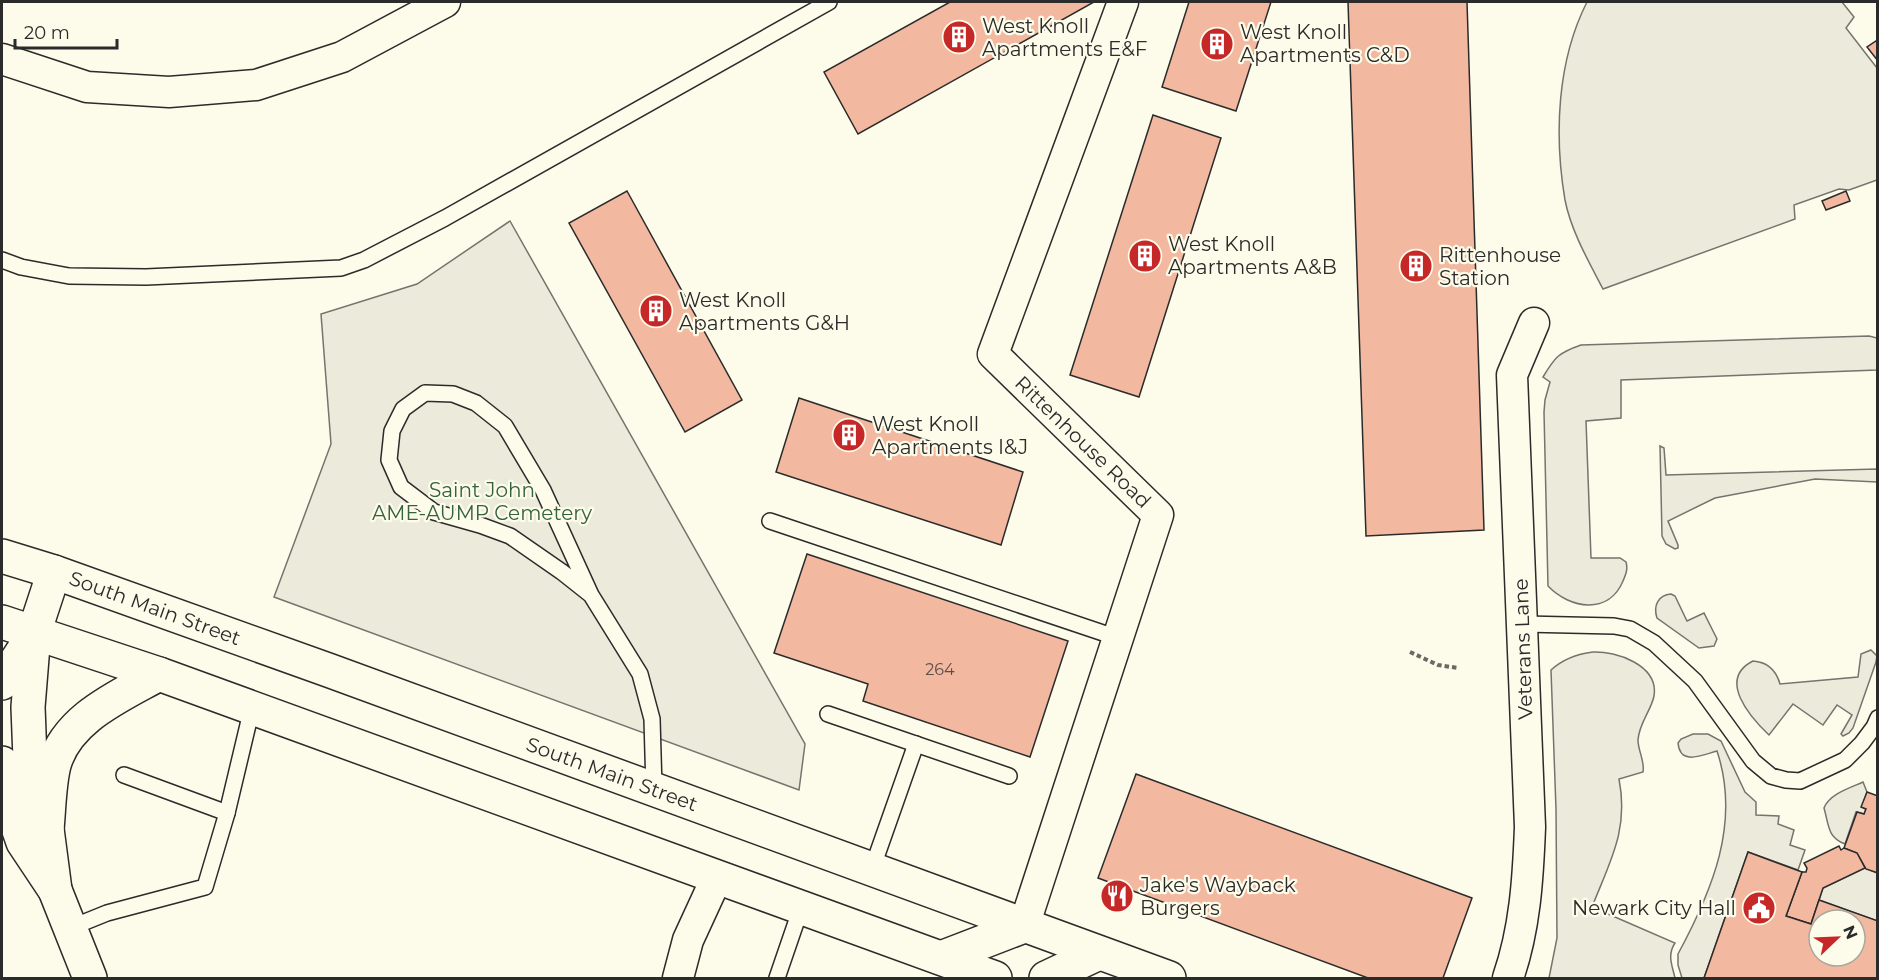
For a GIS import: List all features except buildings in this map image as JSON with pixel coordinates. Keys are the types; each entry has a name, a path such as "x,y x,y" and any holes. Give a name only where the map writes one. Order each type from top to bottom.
{"main road":[{"name":"South Main Street","path":"2,556 54,572 1169,978"},
{"path":"54,572 34,633 28,707 30,759 35,794 47,829 55,890"},
{"path":"2,622 159,674 995,978"},
{"path":"2,683 34,633"},
{"path":"47,829 54,765 68,737 87,717 159,674"},
{"path":"2,763 9,802 23,842 55,890 90,978"},
{"path":"941,958 1024,926"},
{"path":"1046,978 1099,953"}],"street":[{"path":"2,58 87,87 169,92 256,85 342,57 445,2"},
{"name":"Rittenhouse Road","path":"1024,926 1158,515 993,354 1123,2"},
{"name":"Veterans Lane","path":"1508,978 1523,922 1530,827 1512,375 1534,323"},
{"path":"678,978 688,940 717,877"}],"lane":[{"path":"2,260 21,267 69,276 146,277 341,268 364,260 445,218 829,2"},
{"path":"591,595 510,536 434,512 401,487 389,460 392,431 403,409 425,393 453,394 476,402 505,426 543,490 591,595 640,674 652,719 654,789"},
{"path":"770,521 1118,638"},
{"path":"1522,624 1614,626 1630,629 1654,643 1695,681 1753,761 1771,776 1786,780 1800,781 1845,760 1863,744 1878,718"},
{"path":"70,928 107,913 205,887 227,813 252,708"},
{"path":"828,714 1009,776"},
{"path":"872,869 916,744"},
{"path":"124,775 227,813"},
{"path":"777,978 801,908"}],"path":[{"path":"1410,652 1438,665 1458,668"}],"green space":[{"path":"1587,2 1842,2 1854,17 1846,28 1877,68 1877,180 1849,190 1839,189 1794,205 1795,219 1603,289 1571,223 1565,200 1560,150 1559,124 1564,73 1569,49"},
{"name":"Saint John AME-AUMP Cemetery","path":"510,221 805,744 799,790 274,597 331,444 321,314 417,284"},
{"path":"1869,336 1877,338 1877,370 1621,380 1621,418 1586,421 1591,558 1620,558 1626,562 1625,576 1617,592 1599,604 1588,605 1567,600 1548,586 1544,412 1550,382 1543,377 1558,356 1581,345"},
{"path":"1660,446 1664,448 1666,475 1877,469 1877,482 1815,479 1715,498 1668,521 1678,545 1675,549 1666,544 1662,536"},
{"path":"1671,594 1675,596 1687,621 1704,613 1717,639 1714,646 1699,648 1657,618 1658,602 1663,596"},
{"path":"1871,650 1877,656 1876,662 1853,728 1843,736 1841,734 1852,715 1837,705 1823,725 1793,704 1769,735 1753,718 1740,698 1737,688 1738,678 1743,669 1753,661 1771,668 1780,684 1858,677 1861,654"},
{"path":"1593,652 1624,657 1643,668 1654,685 1654,696 1638,740 1643,772 1619,779 1622,814 1620,830 1592,907 1675,943 1671,956 1675,978 1549,978 1557,938 1556,809 1551,670 1570,658"},
{"path":"1693,734 1708,734 1721,741 1745,792 1756,802 1756,815 1779,816 1778,824 1794,830 1790,845 1805,850 1798,870 1748,852 1704,978 1682,978 1678,965 1678,954 1712,881 1724,830 1726,804 1724,778 1717,751 1687,757 1680,750 1678,743 1681,739"},
{"path":"1863,782 1867,792 1862,807 1866,809 1864,814 1856,812 1845,844 1832,834 1824,808 1835,795"},
{"path":"1865,868 1877,873 1877,921 1867,917 1867,908 1841,908 1819,900 1823,888"}],"place":[{"name":"West Knoll Apartments E&F","path":"959,37"},
{"name":"West Knoll Apartments C&D","path":"1217,44"},
{"name":"West Knoll Apartments A&B","path":"1145,256"},
{"name":"Rittenhouse Station","path":"1416,266"},
{"name":"West Knoll Apartments G&H","path":"656,311"},
{"name":"West Knoll Apartments I&J","path":"849,435"},
{"name":"Jake's Wayback Burgers","path":"1117,896"},
{"name":"Newark City Hall","path":"1759,908"}]}
